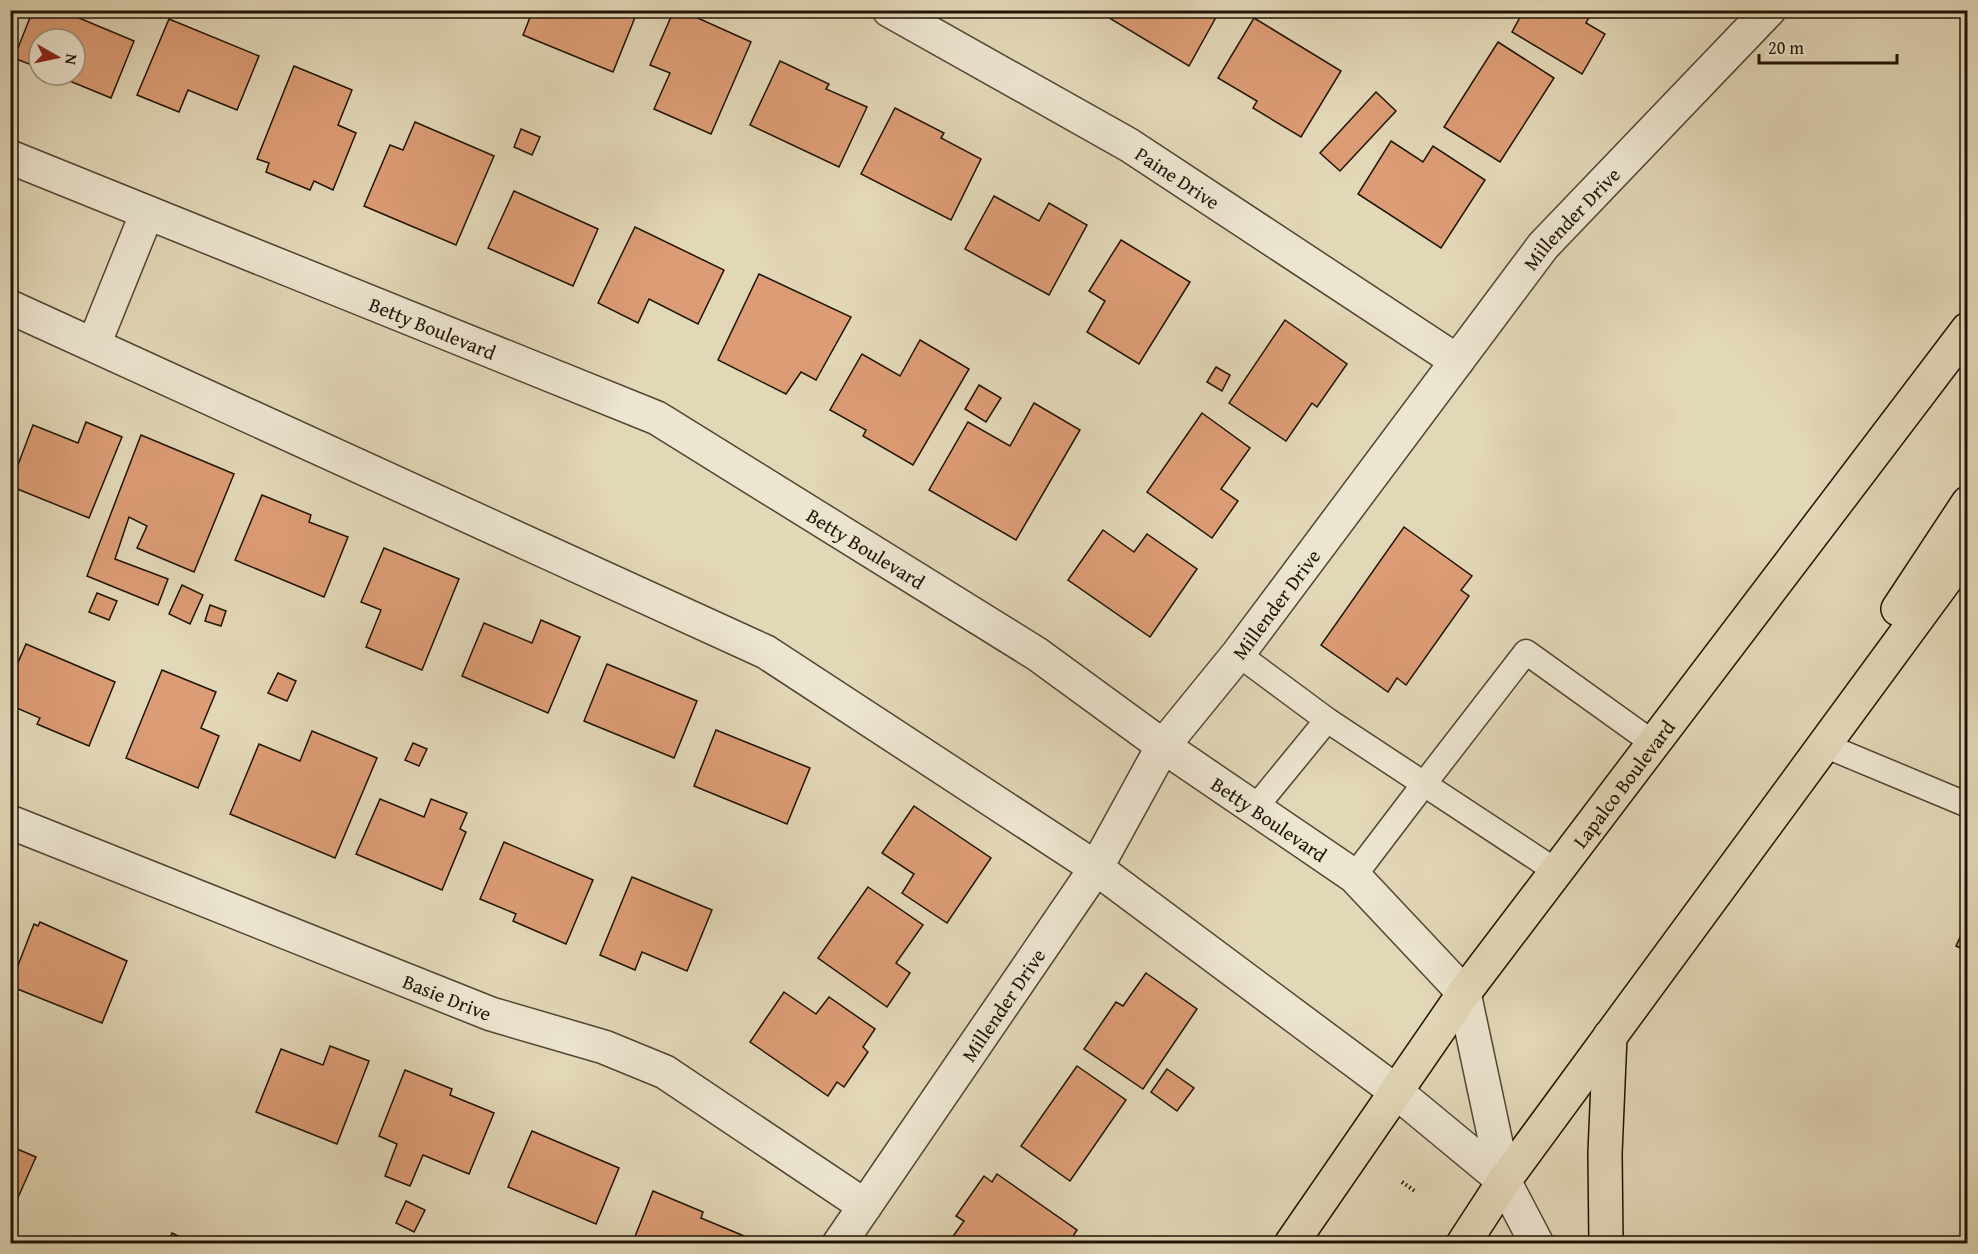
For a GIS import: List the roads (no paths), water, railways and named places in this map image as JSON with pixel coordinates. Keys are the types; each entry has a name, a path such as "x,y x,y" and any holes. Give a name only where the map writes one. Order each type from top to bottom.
{"main road":[{"name":"Lapalco Boulevard","path":"1291,1244 1394,1090 1464,993 1653,742 1957,357 1968,329"},
{"path":"1824,745 1911,586 1968,503"},
{"path":"1462,1244 1504,1181 1966,554"},
{"path":"1606,1244 1605,1154 1610,1036"}],"street":[{"name":"Paine Drive","path":"890,10 1129,145 1457,361"},
{"name":"Millender Drive","path":"839,1244 1096,868 1163,746 1238,654 1543,246 1769,10"},
{"name":"Betty Boulevard","path":"10,157 657,418 1037,654 1163,746 1354,876 1464,993"},
{"path":"94,344 147,213"},
{"path":"10,307 766,652 1096,868 1394,1090 1504,1181"},
{"name":"Basie Drive","path":"10,822 491,1014 604,1047 665,1072 865,1206"},
{"path":"1464,993 1504,1181 1537,1244"}],"lane":[{"path":"1354,876 1526,652 1653,742"},
{"path":"1238,654 1327,720 1556,871"},
{"path":"1255,808 1327,720"},
{"path":"1824,745 1968,806"}]}
